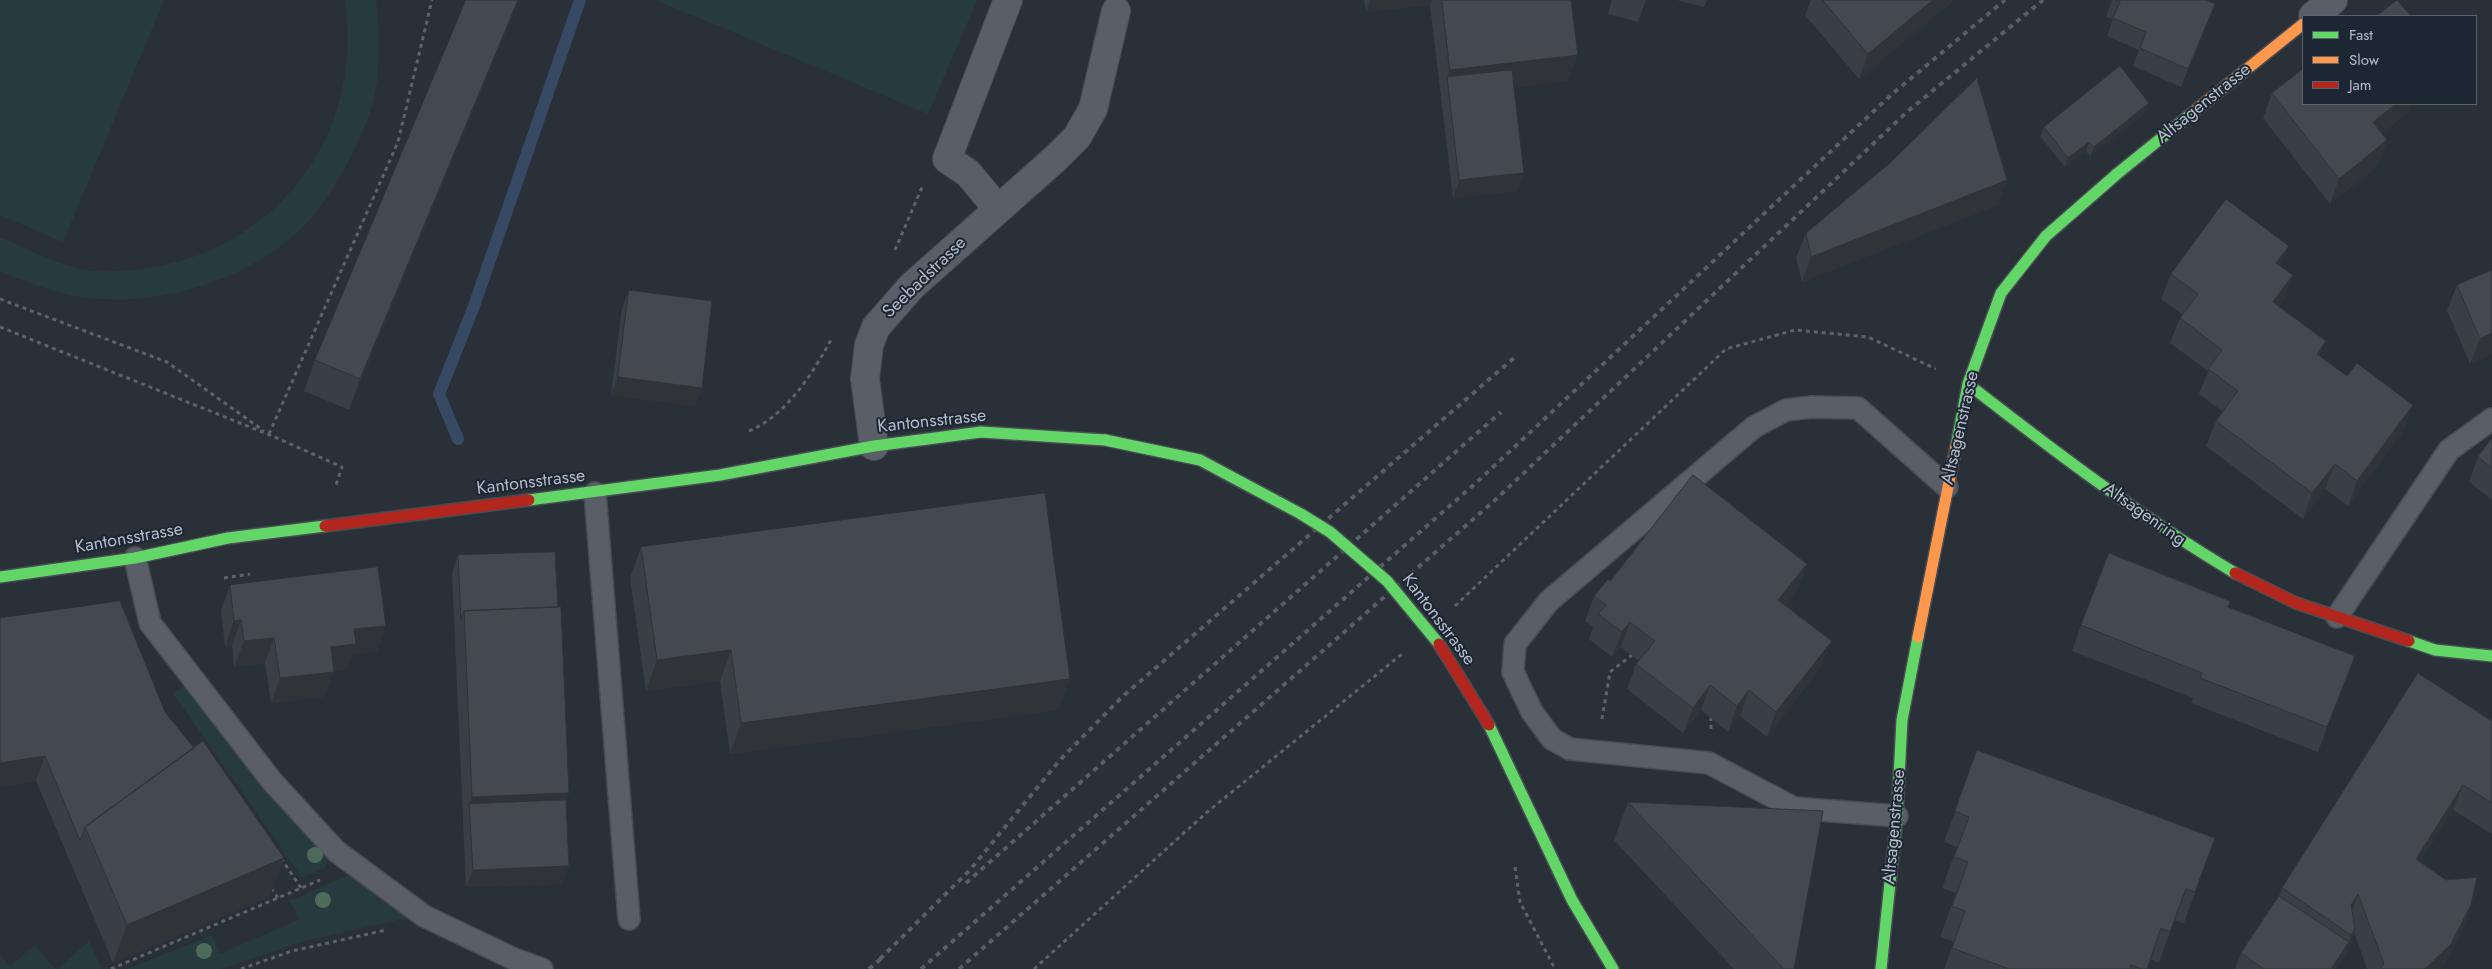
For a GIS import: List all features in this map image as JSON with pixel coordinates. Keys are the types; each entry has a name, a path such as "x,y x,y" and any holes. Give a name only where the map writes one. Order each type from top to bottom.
{"main road":[{"name":"Altsagenstrasse","path":"1881,969 1897,816 1902,720 1968,384 2001,293 2046,236 2118,173 2302,25"},
{"name":"Altsagenring","path":"1968,384 2078,469 2176,538 2239,576 2296,603 2435,650 2492,656"},
{"name":"Kantonsstrasse","path":"0,577 135,558 228,538 595,493 720,475 874,446 981,432 1105,440 1200,460 1301,514 1330,532 1387,581 1418,616 1437,641 1489,725 1572,900 1598,948 1613,969"}],"street":[{"path":"998,209 968,173 947,159 1008,0"},
{"path":"2313,15 2333,0"},
{"name":"Seebadstrasse","path":"874,446 865,378 869,345 876,327 912,286 1056,158 1077,137 1086,122 1098,94 1117,6"}],"lane":[{"path":"1897,816 1794,808 1709,762 1570,749 1552,739 1532,712 1513,672 1515,644 1549,601 1754,427 1786,410 1812,407 1858,408 1947,487"},
{"path":"2337,617 2449,450 2492,419"},
{"path":"595,493 629,919"},
{"path":"135,558 150,622 271,780 336,851 424,916 514,959 542,969"}],"path":[{"path":"270,435 398,142 432,0"},
{"path":"895,252 924,181"},
{"path":"0,299 167,362 270,435"},
{"path":"0,327 270,435 342,467 334,493"},
{"path":"1452,608 1726,349 1796,330 1868,337 1968,384"},
{"path":"742,434 759,427 786,404 813,371 834,334"},
{"path":"1034,969 1206,813 1403,653"},
{"path":"1596,752 1610,672 1632,655"},
{"path":"111,969 355,864"},
{"path":"266,882 278,898"},
{"path":"241,969 292,951 367,936 416,922 424,916"}],"green space":[{"path":"0,0 164,0 63,242 0,215"},
{"path":"345,0 376,0 379,54 377,85 362,133 342,174 320,207 294,235 268,255 238,272 206,284 173,293 140,298 106,299 75,296 46,289 0,271 0,237 60,263 84,270 96,271 152,267 203,253 249,229 287,196 317,155 337,109 347,56"},
{"path":"656,0 977,0 928,114"},
{"path":"187,683 329,858 325,868 302,878 173,693"},
{"path":"351,874 382,899 412,917 304,941 220,969 127,969 212,935 220,954 300,919 289,901"},
{"path":"89,941 102,969 58,969"},
{"path":"35,945 55,969 0,969 0,955 10,966"}],"building":[{"path":"466,0 518,0 360,379 315,360"},
{"path":"1442,0 1571,0 1578,55 1450,70"},
{"path":"1823,0 1933,0 1868,54"},
{"path":"2116,0 2206,0 2215,4 2188,69 2140,48 2146,32 2113,18 2120,2"},
{"path":"2397,0 2410,15 2378,15"},
{"path":"2120,66 2149,103 2094,147 2089,142 2068,158 2044,127"},
{"path":"1512,70 1524,173 1459,180 1447,77"},
{"path":"2302,70 2302,105 2395,105 2373,122 2387,140 2339,179 2272,93"},
{"path":"1977,78 2007,180 1811,257 1806,233 1891,162"},
{"path":"2226,199 2289,246 2276,263 2293,275 2273,302 2326,341 2317,354 2347,376 2357,363 2413,405 2357,481 2335,464 2312,493 2216,421 2238,391 2208,369 2222,350 2180,318 2198,294 2171,274"},
{"path":"2492,270 2492,333 2480,339 2457,285"},
{"path":"629,290 712,301 702,388 618,377"},
{"path":"2492,438 2492,468 2478,457"},
{"path":"1693,475 1807,564 1778,600 1832,641 1776,712 1749,690 1737,706 1710,685 1693,708 1636,664 1655,641 1630,622 1622,632 1598,614 1606,605 1594,596 1608,579 1610,581"},
{"path":"1045,493 1070,679 741,723 731,650 657,660 641,547"},
{"path":"555,552 558,607 464,611 461,619 458,555"},
{"path":"2109,553 2230,601 2228,607 2355,656 2327,727 2200,678 2202,673 2081,625"},
{"path":"378,567 386,626 354,629 356,644 331,647 334,672 280,678 274,638 244,641 241,620 234,621 230,585"},
{"path":"120,601 165,712 194,748 85,827 80,841 45,756 0,763 0,618"},
{"path":"561,607 569,793 472,797 464,611"},
{"path":"2418,673 2492,721 2492,803 2463,785 2416,859 2446,880 2477,877 2471,905 2451,944 2425,969 2380,969 2384,964 2358,894 2351,905 2355,929 2351,935 2282,888"},
{"path":"203,741 284,858 127,925 85,827"},
{"path":"1977,750 2215,838 2195,892 2186,889 2170,932 2161,928 2147,969 2131,965 2130,969 2009,969 1952,948 1965,911 1952,906 1968,862 1954,857 1969,817 1955,811"},
{"path":"566,800 569,866 473,870 469,804"},
{"path":"1628,802 1823,811 1794,969 1784,969"},
{"path":"2279,896 2349,942 2331,969 2264,969 2241,953"}],"waterway":[{"path":"458,439 439,394 474,306 580,0"}],"railway":[{"path":"921,969 1477,482 1891,95 2005,0"},
{"path":"959,969 1494,501 1908,111 2043,0"},
{"path":"880,959 970,870 1059,761 1122,697 1515,357"},
{"path":"966,883 1501,412"},
{"path":"869,969 884,956"}],"traffic: fast":[{"path":"1956,447 1968,384 2001,293 2046,236 2118,173 2196,110"},
{"path":"1968,384 2098,483 2200,552 2235,573"},
{"path":"529,500 720,475 874,446 981,432 1105,440"},
{"path":"1105,440 1200,460 1301,514 1330,532 1387,581 1439,644"},
{"path":"0,577 135,558 228,538 325,526"},
{"path":"1881,969 1897,816 1902,720 1918,637"},
{"path":"2409,641 2435,650 2492,656"},
{"path":"1489,725 1572,900 1613,969"}],"traffic: slow":[{"path":"2196,110 2302,25"},
{"path":"1918,637 1956,447"}],"traffic: jam":[{"path":"325,526 529,500"},
{"path":"2235,573 2296,603 2409,641"},
{"path":"1439,644 1489,725"}]}
